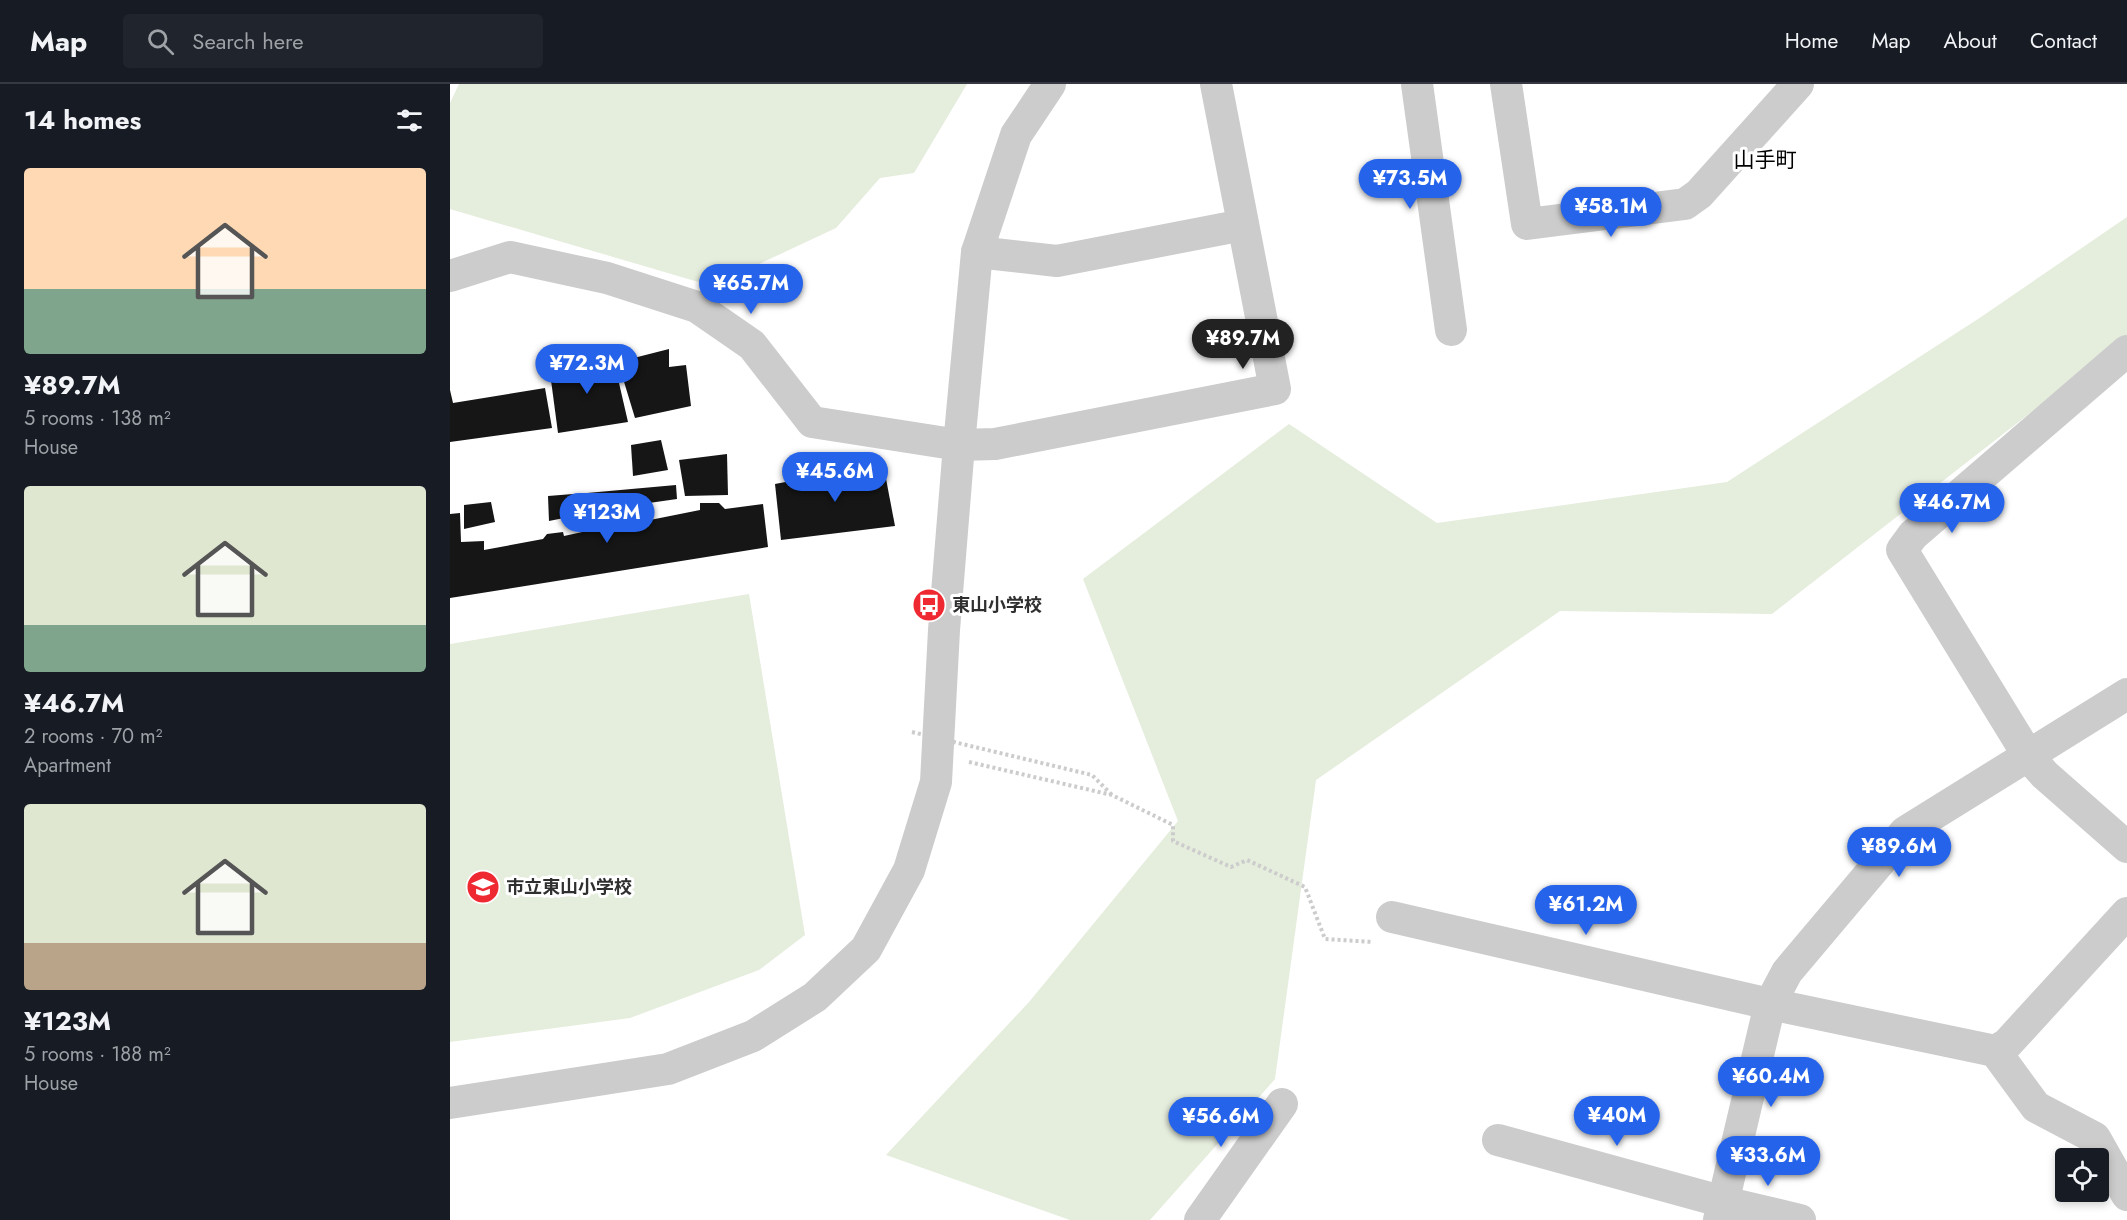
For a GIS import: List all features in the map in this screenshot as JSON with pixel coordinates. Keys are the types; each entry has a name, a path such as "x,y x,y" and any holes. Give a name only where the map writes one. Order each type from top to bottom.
{"street":[{"path":"450,1103 668,1070 753,1036 815,997 866,949 909,870 936,782 944,630 977,252 1016,135 1050,84"},
{"path":"450,276 510,257 607,278 697,307 752,345 812,422 959,445 995,444 1275,389 1216,84"},
{"path":"1417,84 1451,330"},
{"path":"1506,84 1527,224 1685,204 1699,194 1798,84"},
{"path":"977,252 1057,261 1243,225"},
{"path":"2127,351 1913,535 1902,550 2029,757 2045,775 2127,847"},
{"path":"1721,1211 1770,1004 1788,972 1905,832 2127,694"},
{"path":"1995,1051 2007,1044 2127,913"},
{"path":"1392,917 1770,1004 1995,1051 2036,1107 2095,1138 2127,1195"},
{"path":"1200,1220 1282,1104"},
{"path":"1498,1140 1721,1211 1800,1220"}],"path":[{"path":"912,732 1092,775 1112,795"},
{"path":"968,762 1112,795 1173,825 1173,841 1231,867 1247,860 1305,887 1325,939 1389,943 1392,917"}],"green space":[{"path":"459,84 967,84 914,173 880,178 836,228 712,286 450,209 450,103"},
{"path":"2127,217 2127,335 2116,346 1772,614 1560,611 1316,780 1275,1079 1150,1220 1070,1220 886,1155 1029,1002 1178,821 1083,579 1289,424 1437,523 1727,482 1981,317"},
{"path":"749,594 805,935 759,970 630,1018 450,1042 450,644"}],"building":[{"path":"669,349 669,367 686,365 691,406 635,418 618,362"},
{"path":"613,357 628,422 558,433 549,365"},
{"path":"545,388 552,428 450,442 450,390 453,403"},
{"path":"661,440 668,470 633,476 631,445"},
{"path":"727,454 728,495 685,496 679,460"},
{"path":"883,463 895,526 781,540 775,484"},
{"path":"676,485 677,499 642,504 640,522 700,510 700,503 719,503 725,509 763,504 768,547 450,598 450,514 460,513 461,542 484,541 484,550 543,539 547,534 563,532 564,536 628,524 626,507 590,512 587,493"},
{"path":"573,494 574,516 549,521 548,496"},
{"path":"491,502 495,522 464,529 464,505"}],"place":[{"name":"東山小学校","path":"929,605"},
{"name":"市立東山小学校","path":"483,887"}],"district":[{"name":"山手町","path":"1765,160"}]}
